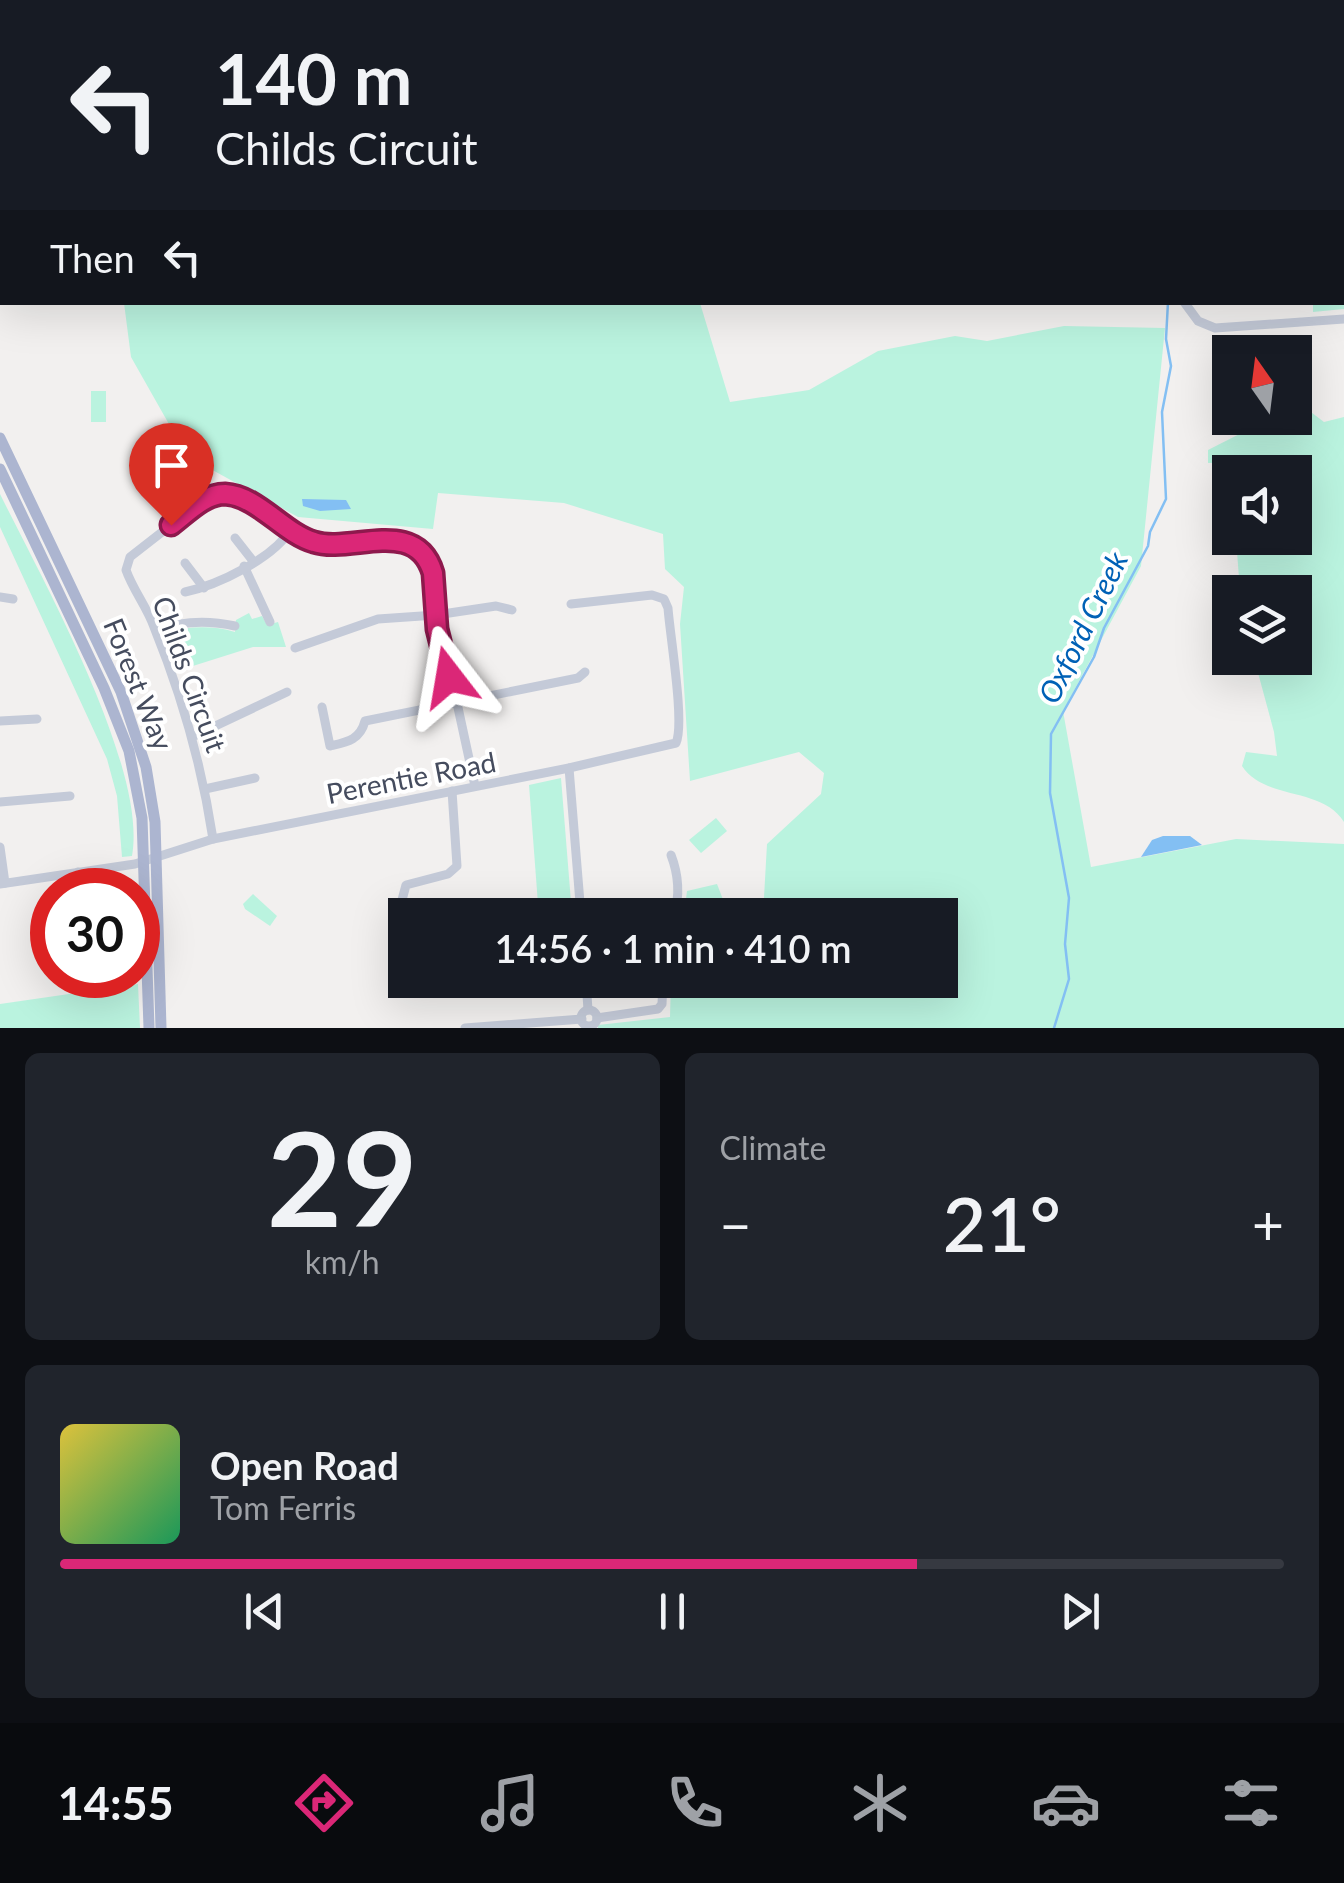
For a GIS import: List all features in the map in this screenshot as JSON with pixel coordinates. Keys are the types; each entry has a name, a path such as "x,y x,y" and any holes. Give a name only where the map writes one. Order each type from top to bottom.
{"main road":[{"name":"Forest Way","path":"0,438 132,719 151,791 149,1028"},
{"name":"Forest Way","path":"0,469 126,742 150,860 161,1028"}],"street":[{"path":"1186,305 1204,325 1227,329 1344,320"},
{"name":"Childs Circuit","path":"213,840 192,737 156,630 128,576 127,562 198,504 219,494 234,496 313,542 392,540 415,549 430,564 440,652 457,703 474,786"},
{"path":"185,592 204,588 280,546 290,530"},
{"path":"235,538 270,622"},
{"path":"185,563 204,588"},
{"name":"Perentie Road","path":"102,868 150,860 213,840 570,768 676,742 678,710 664,599 652,595 570,604"},
{"path":"0,597 12,598"},
{"path":"295,648 367,622 496,606 512,610"},
{"path":"156,630 192,622 235,626"},
{"path":"322,707 330,746 352,741 365,722 578,678 585,672"},
{"path":"267,688 273,700"},
{"path":"192,737 288,692"},
{"path":"0,722 37,720"},
{"path":"570,768 580,898"},
{"path":"205,789 255,778"},
{"path":"403,898 406,885 448,874 457,866 452,791"},
{"path":"0,802 70,796"},
{"path":"0,847 2,884"},
{"path":"671,855 676,867 678,898"},
{"name":"Perentie Road","path":"2,884 30,880"},
{"path":"465,1028 589,1020 658,1010 662,998"}],"green space":[{"path":"124,305 701,305 730,402 809,390 878,351 955,336 987,341 1064,326 1165,328 1141,566 1063,711 1091,867 1236,839 1344,844 1344,1028 598,1028 670,1017 671,998 958,998 958,898 764,898 767,844 821,794 824,773 799,752 690,781 680,624 684,587 665,569 663,534 564,503 438,493 433,529 298,517 187,456 131,357"},
{"path":"1313,305 1344,305 1344,309 1313,312"},
{"path":"91,391 106,391 106,422 91,422"},
{"path":"1312,413 1324,422 1344,417 1344,822 1322,803 1265,784 1242,766 1246,752 1277,756 1259,675 1312,675 1312,575 1239,575 1237,555 1312,555 1312,455 1212,455 1212,463 1208,463 1208,450 1238,435 1312,435"},
{"path":"0,494 64,622 108,724 133,818 132,856 122,857 117,796 107,759 0,527"},
{"path":"249,613 252,619 262,616 267,625 278,622 286,647 253,647 177,671 165,639 166,631 201,627 235,632 236,620"},
{"path":"561,778 571,898 538,898 529,785"},
{"path":"716,818 727,831 701,853 689,840"},
{"path":"717,884 722,898 686,898 687,891"},
{"path":"253,894 277,916 270,926 245,909 243,904"},
{"path":"41,998 139,998 140,1028 0,1028 0,1004"}],"water":[{"path":"302,499 346,500 351,509 320,511 303,506"},
{"path":"1190,836 1202,845 1141,857 1152,840"}],"waterway":[{"name":"Oxford Creek","path":"1054,1028 1069,979 1065,944 1069,898 1050,793 1051,734 1094,657 1104,628 1148,546 1150,532 1166,499 1162,412 1171,366 1166,339 1168,305"}],"route":[{"path":"171,525 209,497 228,494 313,542 392,540 415,549 424,555 433,573 440,652 449,677"}]}
